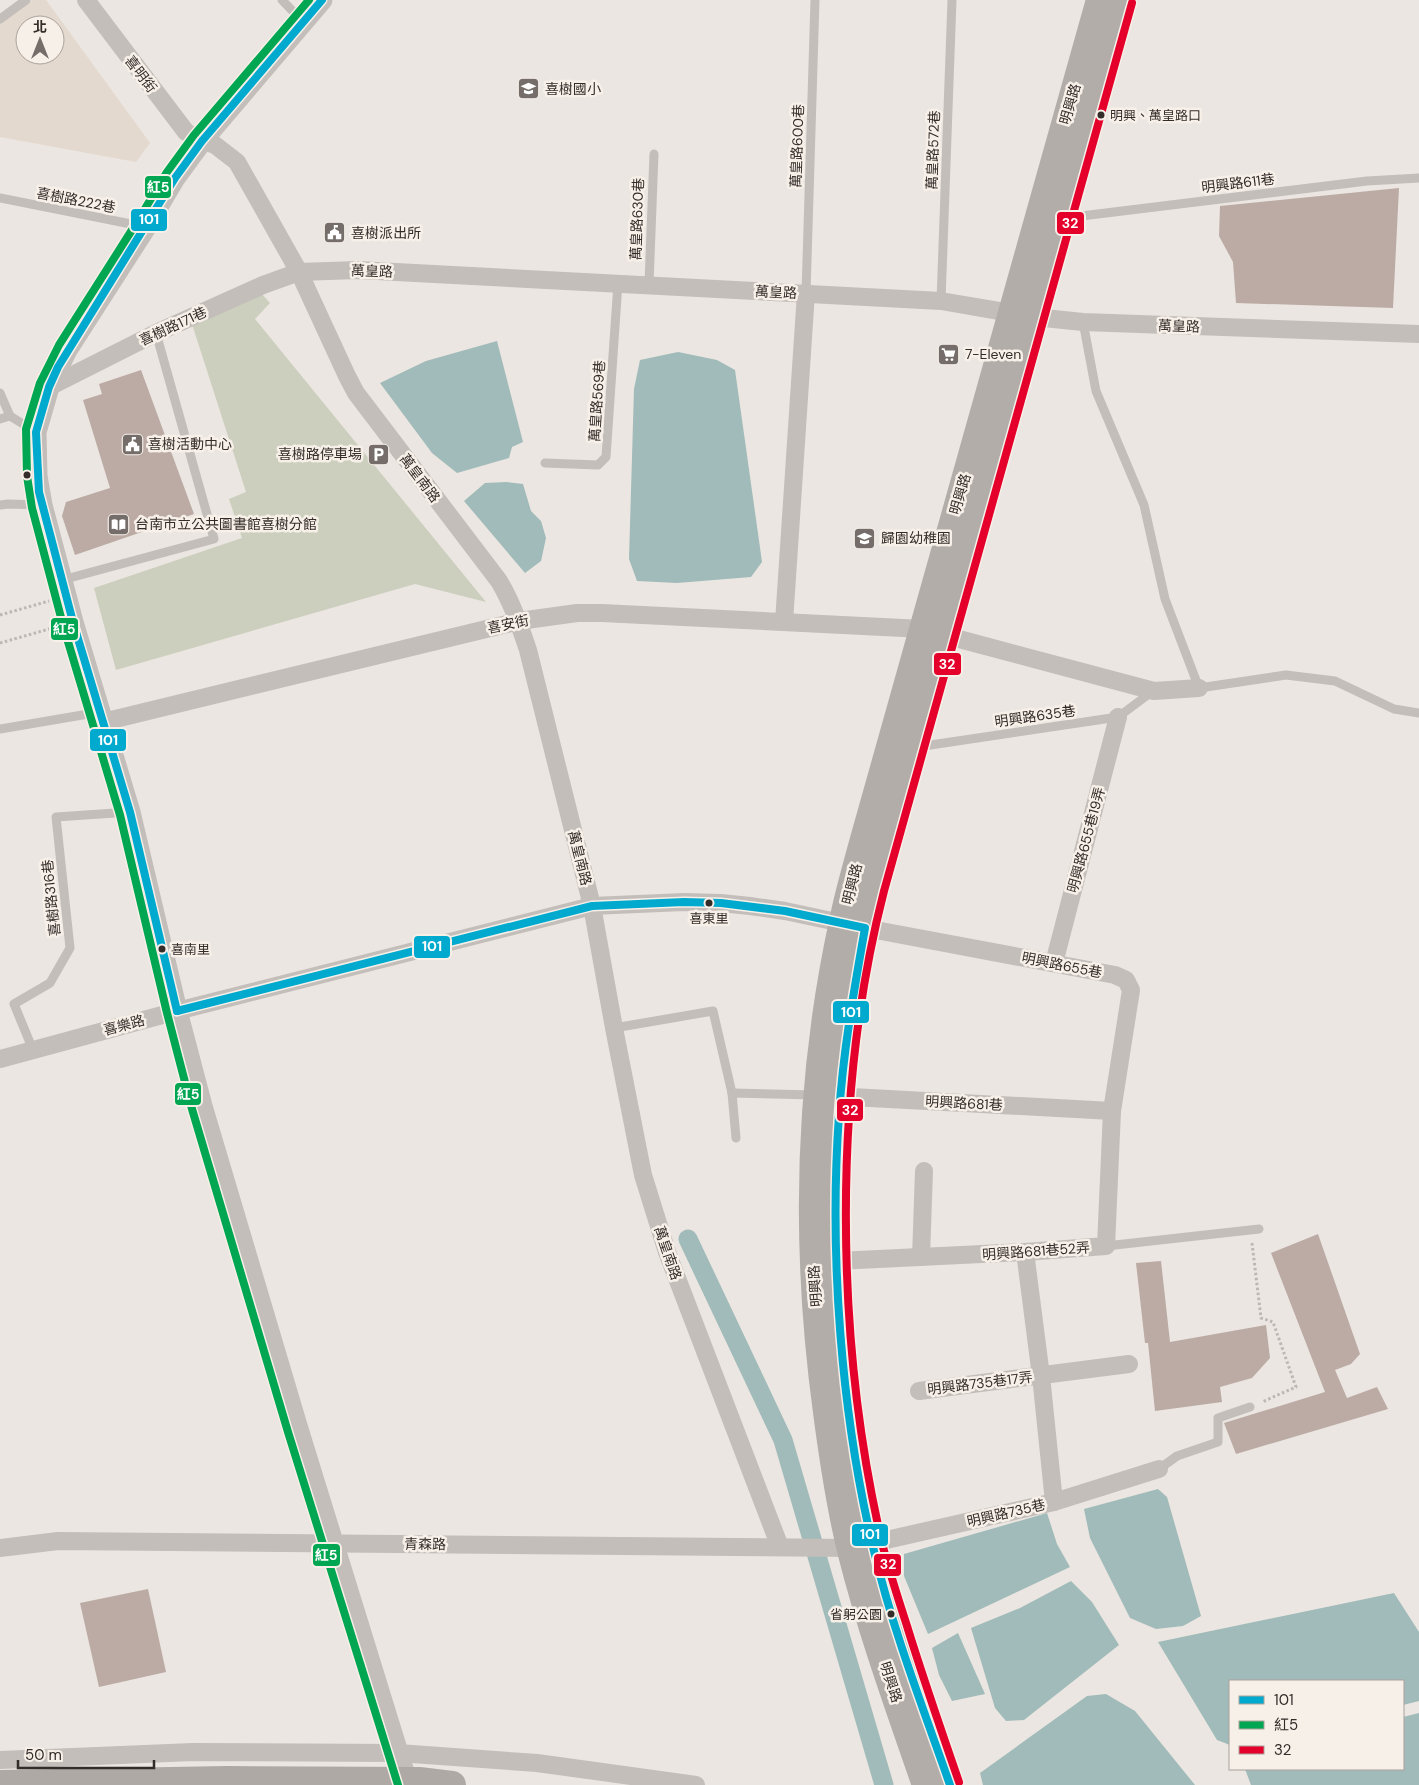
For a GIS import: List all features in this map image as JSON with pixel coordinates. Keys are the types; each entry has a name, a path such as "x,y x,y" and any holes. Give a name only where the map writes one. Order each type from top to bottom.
{"highway":[{"path":"0,1784 227,1780 419,1781 452,1785"}],"main road":[{"name":"明興路","path":"854,926 863,843 934,632 1023,315 1100,0"},
{"name":"明興路","path":"1023,315 1060,219 1122,0"},
{"name":"明興路","path":"934,632 912,748 828,1006 829,1096 836,1176 837,1261 842,1349 852,1437 857,1547 910,1670 950,1785"},
{"name":"明興路","path":"829,1096 813,1178 813,1260 819,1354 832,1449 857,1547 868,1611 890,1683 926,1785"}],"street":[{"name":"喜明街","path":"86,0 180,126 191,136 202,141"},
{"path":"322,0 202,141 175,178 67,350 49,387 36,432 37,476 42,504 73,622 130,812 177,1011 202,1106 408,1785"},
{"path":"202,141 215,146 236,162 299,272"},
{"name":"萬皇路","path":"299,272 358,270 618,282 941,301 1023,315 1083,322 1419,334"},
{"name":"喜樹路171巷","path":"49,387 156,333 263,285 299,272"},
{"name":"萬皇南路","path":"299,272 356,393 499,581 510,599 519,621 528,650 592,906 643,1175 667,1252 780,1548"},
{"path":"784,622 806,293"},
{"name":"喜安街","path":"102,717 519,621 577,613 784,622 934,632 1154,691 1199,688"},
{"name":"明興路655巷19弄","path":"1054,963 1118,718"},
{"name":"喜樂路","path":"0,1059 177,1011 592,906 684,902 721,903 785,911 854,926"},
{"name":"明興路655巷","path":"854,926 1115,975 1126,980 1131,990 1112,1111"},
{"name":"明興路681巷","path":"829,1096 1112,1111"},
{"name":"明興路681巷52弄","path":"837,1261 1106,1246 1112,1111"},
{"path":"921,1257 924,1171"},
{"name":"明興路735巷17弄","path":"1025,1252 1041,1376 1054,1502"},
{"name":"明興路735巷17弄","path":"919,1390 1129,1364"},
{"name":"明興路735巷","path":"857,1547 1054,1502 1159,1470"},
{"name":"青森路","path":"0,1548 58,1541 780,1548 857,1547"},
{"path":"0,1760 193,1752 398,1754 537,1764 696,1785"}],"lane":[{"path":"0,19 26,0"},
{"path":"282,0 303,22"},
{"name":"萬皇路600巷","path":"806,293 815,0"},
{"name":"萬皇路572巷","path":"941,301 952,0"},
{"name":"萬皇路630巷","path":"649,284 654,154"},
{"name":"明興路611巷","path":"1060,219 1367,182 1419,178"},
{"name":"喜樹路222巷","path":"0,198 146,227"},
{"name":"萬皇路569巷","path":"545,463 598,465 606,457 618,282"},
{"path":"1083,322 1096,391 1144,504 1165,599 1199,688 1286,675 1335,681 1394,709 1419,714"},
{"path":"64,588 214,539 156,333"},
{"path":"0,394 10,416 36,432"},
{"path":"0,419 10,416"},
{"path":"0,505 42,504"},
{"name":"明興路635巷","path":"912,748 1118,718 1154,691"},
{"path":"0,729 102,717"},
{"name":"喜樹路316巷","path":"33,1050 14,1004 50,983 70,948 56,817 130,812"},
{"path":"614,1028 713,1011 732,1094 736,1138"},
{"path":"732,1094 829,1096"},
{"path":"1106,1246 1255,1229"},
{"path":"1159,1470 1177,1456 1218,1442 1218,1418 1250,1408"}],"path":[{"path":"0,615 64,588"},
{"path":"0,643 73,622"},
{"path":"1250,1408 1296,1388 1272,1322 1261,1318 1255,1229"}],"green space":[{"path":"260,292 270,303 255,319 486,602 415,584 116,670 94,588 242,538 229,499 246,492 191,321"}],"shaded area":[{"path":"32,0 46,0 57,15 15,15 15,65 65,65 65,26 150,143 136,162 0,137 0,23"}],"water":[{"path":"497,341 523,442 512,447 509,458 457,473 432,453 380,383 426,361"},
{"path":"678,352 717,360 735,370 762,562 751,577 677,583 637,581 629,559 634,389 640,360"},
{"path":"507,482 523,484 531,511 541,521 546,538 541,561 525,573 464,501 485,483"},
{"path":"1158,1489 1167,1497 1201,1616 1183,1626 1156,1629 1130,1618 1090,1538 1084,1509"},
{"path":"1047,1513 1057,1544 1070,1567 928,1634 904,1576 904,1554"},
{"path":"1071,1581 1092,1602 1119,1645 1024,1720 1006,1721 995,1708 971,1628 1020,1608"},
{"path":"1394,1593 1419,1632 1419,1701 1404,1705 1404,1680 1229,1680 1229,1745 1217,1740 1158,1642"},
{"path":"958,1633 985,1694 952,1701 939,1675 932,1648"},
{"path":"1106,1694 1135,1711 1195,1785 983,1785 980,1773 1087,1696"},
{"path":"1419,1713 1419,1785 1251,1785 1245,1770 1404,1770 1404,1717"}],"building":[{"path":"1399,188 1393,308 1236,303 1233,262 1219,236 1220,206"},
{"name":"喜樹活動中心","path":"141,370 194,514 75,555 62,516 66,502 110,488 83,400 102,394 99,384"},
{"path":"1318,1234 1360,1354 1351,1364 1335,1370 1347,1398 1377,1387 1388,1409 1236,1454 1224,1423 1325,1392 1271,1253"},
{"path":"1161,1261 1170,1342 1266,1325 1270,1358 1252,1378 1220,1387 1222,1402 1155,1411 1148,1343 1145,1343 1136,1263"},
{"path":"148,1589 166,1672 99,1687 80,1603"}],"waterway":[{"path":"688,1239 783,1440 884,1785"}],"transit line":[{"name":"紅5","path":"309,0 194,135 167,172 59,345 40,383 26,429 27,476 32,508 63,625 120,815 192,1109 288,1432 398,1785"},
{"name":"101","path":"177,1011 130,812 73,622 39,492 36,432 49,387 58,367 175,178 202,141 322,0"},
{"name":"32","path":"959,1782 919,1665 888,1564 866,1465 855,1384 848,1301 846,1217 848,1133 855,1050 867,969 884,891 1132,3"},
{"name":"101","path":"177,1011 592,906 684,902 721,903 785,911 865,928 846,1044 839,1115 836,1168 836,1223 840,1334 853,1445 874,1551 909,1669 950,1785"}],"place":[{"name":"喜樹國小","path":"529,89"},
{"name":"明興、萬皇路口","path":"1101,115"},
{"name":"喜樹派出所","path":"335,233"},
{"name":"7-Eleven","path":"949,354"},
{"name":"喜樹活動中心","path":"132,444"},
{"name":"喜樹路停車場","path":"378,454"},
{"name":"台南市立公共圖書館喜樹分館","path":"119,524"},
{"name":"歸園幼稚園","path":"865,538"},
{"name":"喜東里","path":"709,903"},
{"name":"喜南里","path":"162,949"},
{"name":"省躬公園","path":"891,1614"}]}
